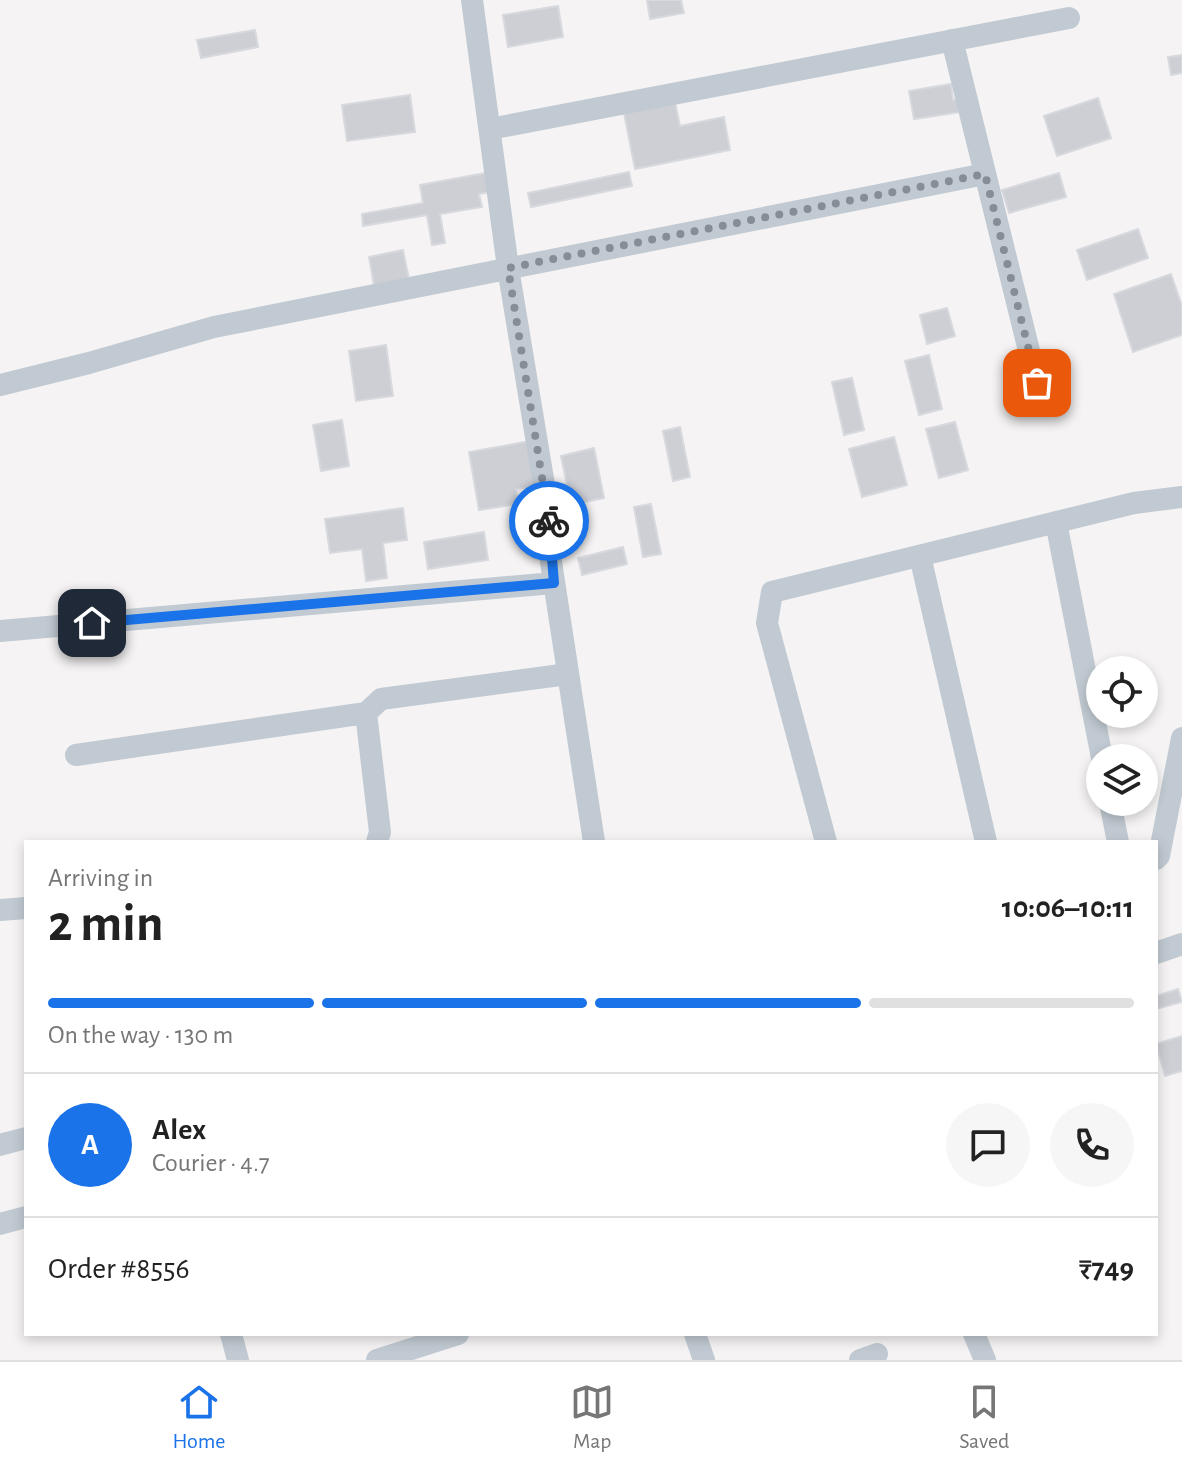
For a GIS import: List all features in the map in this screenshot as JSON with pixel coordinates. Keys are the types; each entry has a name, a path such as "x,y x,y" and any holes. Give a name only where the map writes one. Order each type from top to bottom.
{"street":[{"path":"472,0 508,268 549,515 554,583 594,840"},
{"path":"490,129 1069,18"},
{"path":"952,40 1037,383"},
{"path":"0,385 214,327 985,174"},
{"path":"825,840 767,623 772,592 1134,503 1182,497"},
{"path":"1056,522 1099,744"},
{"path":"920,556 986,840"},
{"path":"0,631 554,583"},
{"path":"76,755 366,713 381,699 568,674"},
{"path":"366,713 380,832 378,840"},
{"path":"1158,857 1182,738"},
{"path":"1113,816 1118,840"},
{"path":"0,910 24,908"},
{"path":"1158,952 1182,944"},
{"path":"1,1140 24,1138"},
{"path":"0,1224 24,1218"},
{"path":"232,1336 238,1360"},
{"path":"377,1360 452,1336"},
{"path":"696,1336 704,1360"},
{"path":"975,1336 985,1360"}],"building":[{"path":"647,0 681,0 684,13 650,19"},
{"path":"558,6 563,37 508,47 503,15"},
{"path":"255,30 258,47 201,58 197,40"},
{"path":"1182,55 1182,73 1171,75 1168,57"},
{"path":"951,84 953,100 960,99 961,112 914,119 909,91"},
{"path":"410,95 415,132 347,141 342,105"},
{"path":"674,97 680,126 724,117 730,150 635,169 623,108"},
{"path":"1098,98 1111,138 1057,156 1044,116"},
{"path":"629,172 632,186 531,207 528,193"},
{"path":"486,173 490,192 479,194 482,207 440,214 445,243 432,245 427,215 363,226 362,214 423,203 420,185"},
{"path":"1059,173 1066,197 1009,213 1002,190"},
{"path":"1138,229 1148,258 1087,280 1077,250"},
{"path":"403,250 410,284 375,291 369,257"},
{"path":"1171,274 1182,306 1182,335 1133,352 1114,294"},
{"path":"947,308 955,336 927,344 920,315"},
{"path":"386,345 393,396 356,401 349,351"},
{"path":"929,355 942,409 919,415 905,361"},
{"path":"852,378 864,430 844,435 832,382"},
{"path":"342,420 349,466 321,471 313,425"},
{"path":"955,422 968,470 939,478 926,429"},
{"path":"680,427 690,477 673,481 663,431"},
{"path":"894,437 907,485 862,497 849,449"},
{"path":"536,440 543,485 516,489 518,504 479,510 469,452"},
{"path":"594,448 604,498 571,505 561,456"},
{"path":"651,504 661,554 643,557 634,507"},
{"path":"403,508 407,540 383,543 387,578 366,581 362,549 330,553 325,519"},
{"path":"484,532 488,560 428,569 424,542"},
{"path":"623,547 627,564 582,575 578,558"},
{"path":"1178,989 1182,1002 1158,1008 1158,995"},
{"path":"1182,1036 1182,1071 1165,1076 1158,1043"}],"way so far":[{"path":"549,521 508,268 985,174 1037,383"}],"route":[{"path":"92,623 554,583 549,521"}]}
